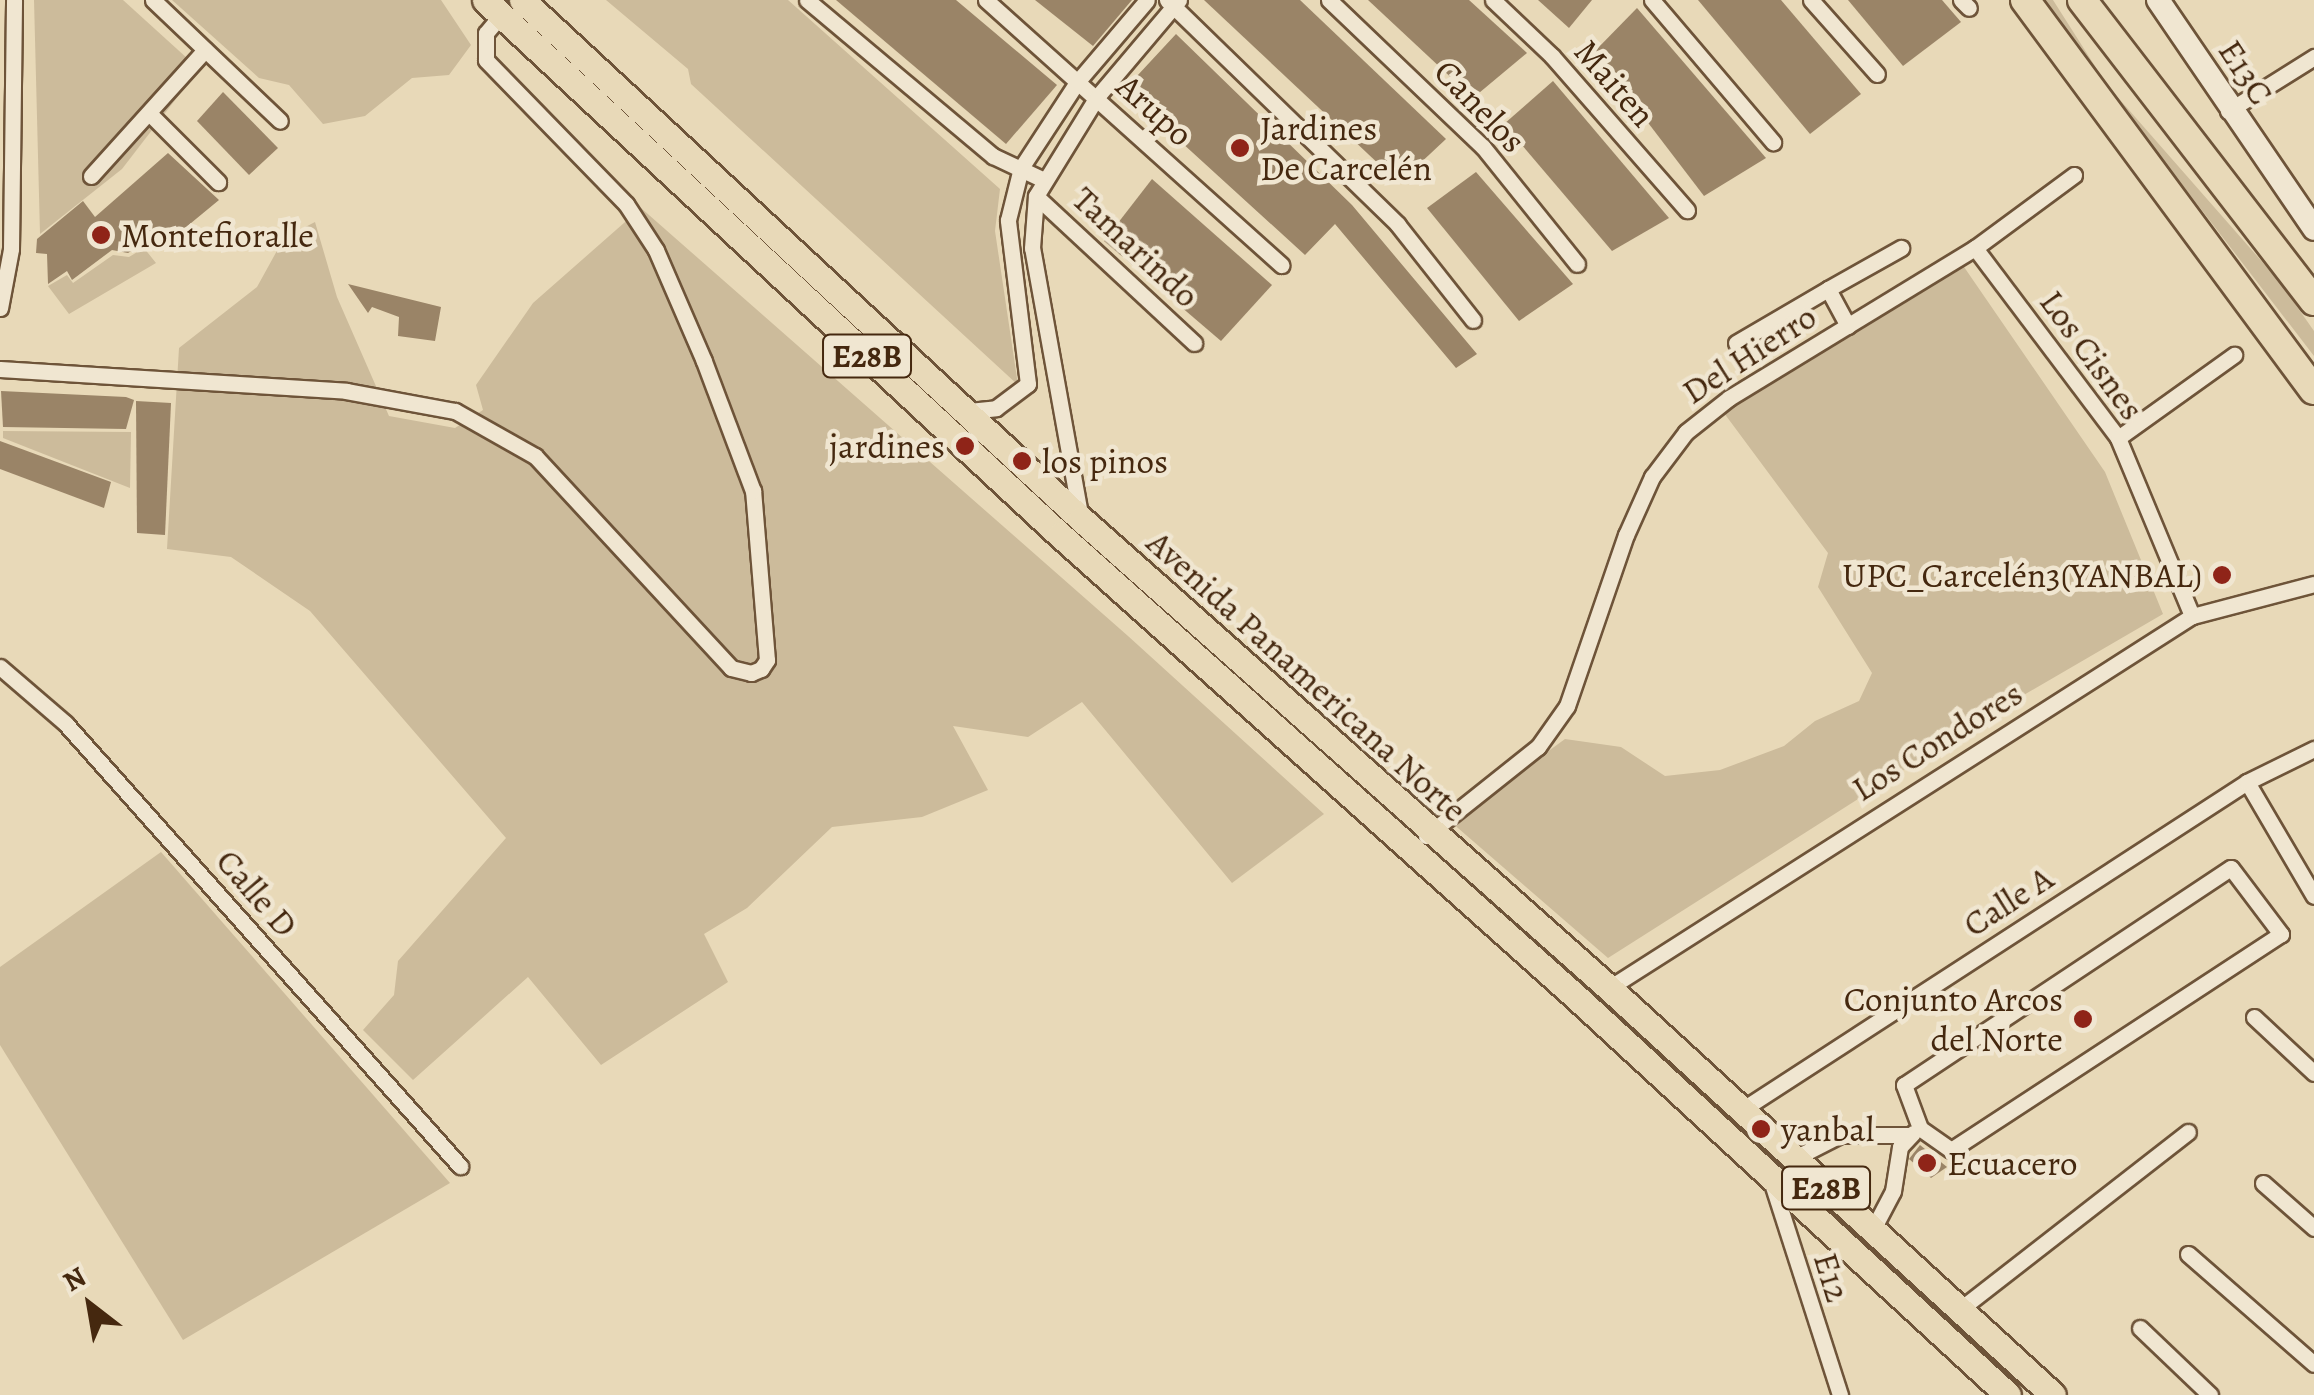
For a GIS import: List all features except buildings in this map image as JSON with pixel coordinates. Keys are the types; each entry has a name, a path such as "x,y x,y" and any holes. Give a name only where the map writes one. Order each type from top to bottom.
{"highway":[{"path":"2025,0 2314,390"},
{"path":"2082,0 2314,301"}],"main road":[{"name":"Avenida Panamericana Norte","path":"514,5 969,411 1081,519 1609,988 1872,1231 1963,1307 2053,1395"},
{"name":"Avenida Panamericana Norte","path":"514,5 1060,535 1410,848 2008,1395"}],"street":[{"path":"0,308 11,249 5,195 14,0"},
{"path":"153,0 280,121"},
{"name":"Tamarindo","path":"807,0 992,156 1044,180"},
{"name":"Arupo","path":"986,0 1282,265"},
{"path":"969,411 996,408 1028,384 1008,220 1021,168 1078,82 1147,0"},
{"name":"Canelos","path":"1328,0 1483,147 1577,264"},
{"name":"Maiten","path":"1493,0 1552,56 1687,210"},
{"path":"1652,0 1773,142"},
{"path":"1811,0 1877,74"},
{"name":"E13C","path":"2158,0 2228,111 2314,229"},
{"path":"1081,519 1032,248 1036,196 1096,97 1173,2 1398,226 1473,320"},
{"path":"0,369 346,391 455,411 535,456 731,668 752,674 760,669 767,660 754,492 704,360 656,250 626,204 486,60 486,33 514,5"},
{"path":"91,176 151,115 205,50"},
{"path":"2228,111 2314,57"},
{"path":"151,115 218,182"},
{"name":"Del Hierro","path":"1410,848 1538,748 1567,706 1632,521 1652,477 1686,432 1975,248 2074,174"},
{"name":"Tamarindo","path":"1036,196 1194,343"},
{"path":"1736,343 1900,248"},
{"name":"Los Cisnes","path":"1975,248 2118,438 2192,616"},
{"path":"1828,289 1848,326"},
{"path":"2118,438 2234,355"},
{"name":"Los Condores","path":"1609,988 2192,616 2314,584"},
{"name":"Calle D","path":"0,668 65,723 460,1166"},
{"name":"Calle A","path":"1740,1111 2246,782 2314,749"},
{"path":"2246,782 2314,896"},
{"path":"1795,1158 1840,1135 1915,1131 1952,1150 2281,934 2230,868 1904,1084 1915,1131"},
{"path":"2254,1017 2314,1072"},
{"path":"1872,1231 1893,1192 1900,1148 1915,1131"},
{"path":"1963,1307 2188,1132"},
{"name":"E12","path":"1770,1176 1840,1395"},
{"path":"2264,1183 2314,1228"},
{"path":"2188,1254 2314,1364"},
{"path":"2140,1328 2210,1395"}],"shaded area":[{"path":"34,0 123,0 199,69 122,169 40,234"},
{"path":"172,0 441,0 471,45 449,75 412,78 365,116 323,124 289,85 259,78"},
{"path":"606,0 788,0 1000,189 995,231 1018,385 691,84 688,69"},
{"path":"2040,0 2053,0 2107,85 2279,281 2314,331 2314,356"},
{"path":"641,208 1128,636 1324,814 1232,883 1082,702 1028,737 953,726 988,790 922,817 832,827 747,908 704,934 728,982 601,1065 528,977 413,1080 363,1030 394,995 398,961 506,838 310,611 231,557 167,549 179,348 257,287 284,238 315,222 337,297 389,416 455,428 483,410 476,385 533,303"},
{"path":"144,248 156,263 69,314 48,286 67,275 73,283 113,255 129,257"},
{"path":"1962,264 2105,472 2163,614 1998,710 1608,958 1451,822 1565,739 1621,747 1665,776 1720,770 1784,746 1815,721 1859,701 1872,673 1818,587 1828,553 1724,413"},
{"path":"3,431 131,432 130,488 3,438"},
{"path":"161,852 450,1183 183,1340 0,1045 0,967"}],"place":[{"name":"Jardines De Carcelén","path":"1240,148"},
{"name":"Montefioralle","path":"101,235"},
{"name":"jardines","path":"965,446"},
{"name":"los pinos","path":"1022,461"},
{"name":"UPC_Carcelén3(YANBAL)","path":"2222,575"},
{"name":"Conjunto Arcos del Norte","path":"2083,1019"},
{"name":"yanbal","path":"1761,1129"},
{"name":"Ecuacero","path":"1927,1163"}]}
